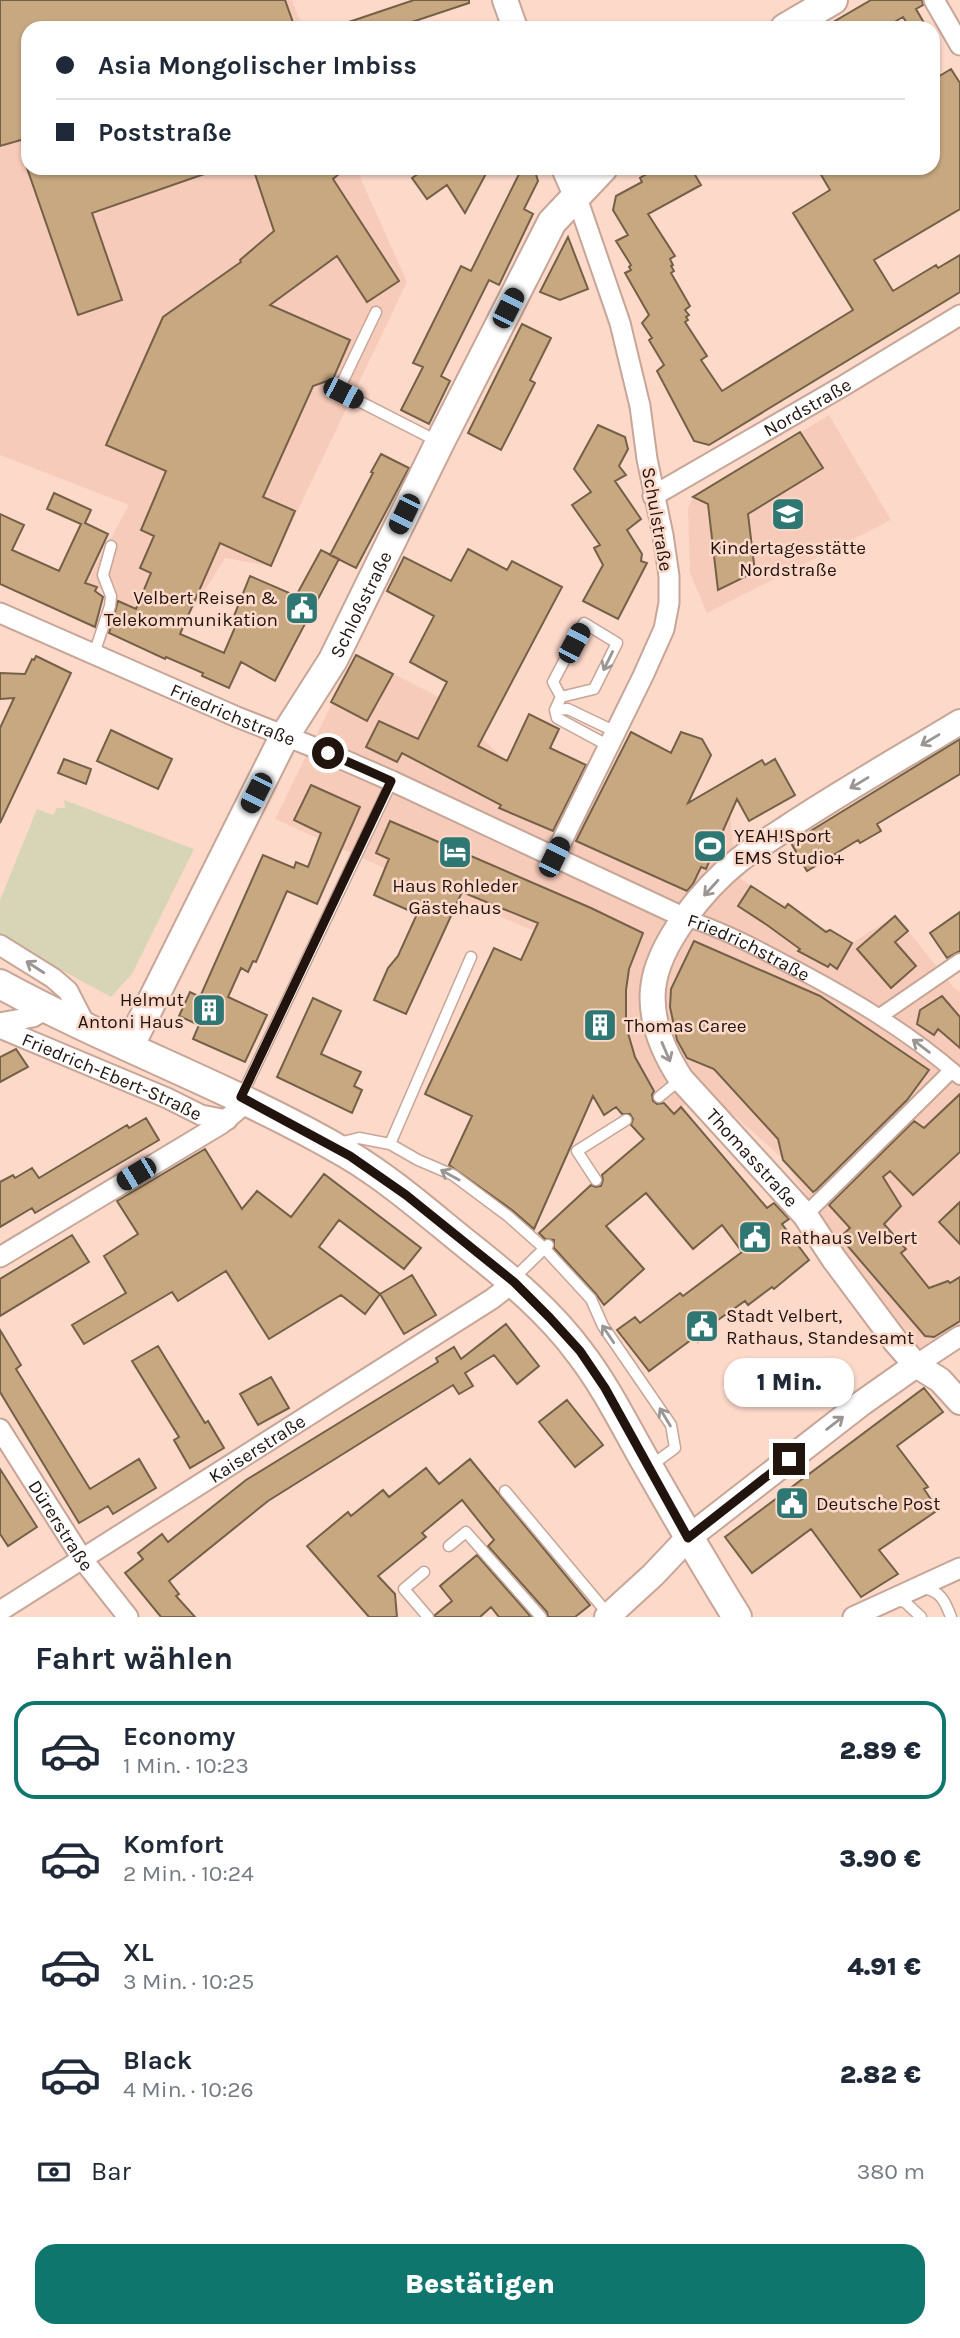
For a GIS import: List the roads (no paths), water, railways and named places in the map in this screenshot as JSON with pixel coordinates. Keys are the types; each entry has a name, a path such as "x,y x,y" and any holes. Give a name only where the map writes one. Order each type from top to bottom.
{"main road":[{"path":"797,21 833,0"},
{"name":"Schloßstraße","path":"129,1047 284,737 333,660 552,222 597,175"},
{"name":"Friedrich-Ebert-Straße","path":"0,984 46,1009 129,1047 238,1106 331,1145 350,1156 406,1195 512,1282 580,1351 605,1388 688,1538 737,1617"}],"street":[{"path":"505,0 512,21"},
{"path":"934,0 960,45"},
{"name":"Schulstraße","path":"554,857 664,629 669,603 669,576 663,535 653,496 640,407 620,323 567,175"},
{"name":"Nordstraße","path":"653,496 837,390 960,314"},
{"name":"Friedrichstraße","path":"0,612 391,781 685,918 703,923 754,947 880,1016 956,1073 805,1215"},
{"name":"Thomasstraße","path":"960,722 816,808 739,860 685,918 664,950 652,992 660,1038 681,1079 805,1215 857,1291 916,1365 940,1380 960,1402"},
{"name":"Friedrich-Ebert-Straße","path":"0,945 53,978 68,991 88,1029"},
{"path":"880,1016 960,961"},
{"name":"Friedrich-Ebert-Straße","path":"0,1026 33,1017 46,1009"},
{"name":"Friedrich-Ebert-Straße","path":"0,1026 201,1115 238,1106"},
{"path":"0,1257 238,1106"},
{"name":"Kaiserstraße","path":"0,1611 492,1300 512,1282"},
{"path":"608,1616 688,1538 862,1403 960,1336"},
{"name":"Dürerstraße","path":"0,1429 83,1560 128,1617"},
{"path":"853,1617 960,1568"}],"lane":[{"path":"376,312 341,385 343,393 440,442"},
{"path":"94,654 110,606 111,596 103,575 111,546"},
{"path":"561,698 553,682 584,623 617,643 594,689 561,698 555,710 557,718 612,739"},
{"path":"555,710 568,709 612,739"},
{"path":"238,1106 391,781"},
{"path":"390,1144 471,957"},
{"path":"659,1097 681,1079"},
{"path":"596,1181 577,1152 626,1120"},
{"path":"331,1145 359,1138 390,1144 453,1175 546,1247 591,1300 603,1326 671,1425 675,1448 649,1467"},
{"path":"512,1282 546,1247"},
{"path":"505,1491 608,1616"},
{"path":"449,1545 466,1532 541,1617"},
{"path":"424,1572 404,1590 428,1617"},
{"path":"918,1587 927,1588 943,1598 951,1617"},
{"path":"879,1617 883,1606 891,1598 905,1602 921,1617"}],"place":[{"name":"Kindertagesstätte Nordstraße","path":"788,514"},
{"name":"Velbert Reisen & Telekommunikation","path":"302,608"},
{"name":"YEAH!Sport EMS Studio+","path":"710,846"},
{"name":"Haus Rohleder Gästehaus","path":"455,852"},
{"name":"Helmut Antoni Haus","path":"209,1010"},
{"name":"Thomas Caree","path":"600,1025"},
{"name":"Rathaus Velbert","path":"755,1237"},
{"name":"Stadt Velbert, Rathaus, Standesamt","path":"702,1326"},
{"name":"Deutsche Post","path":"792,1503"}]}
